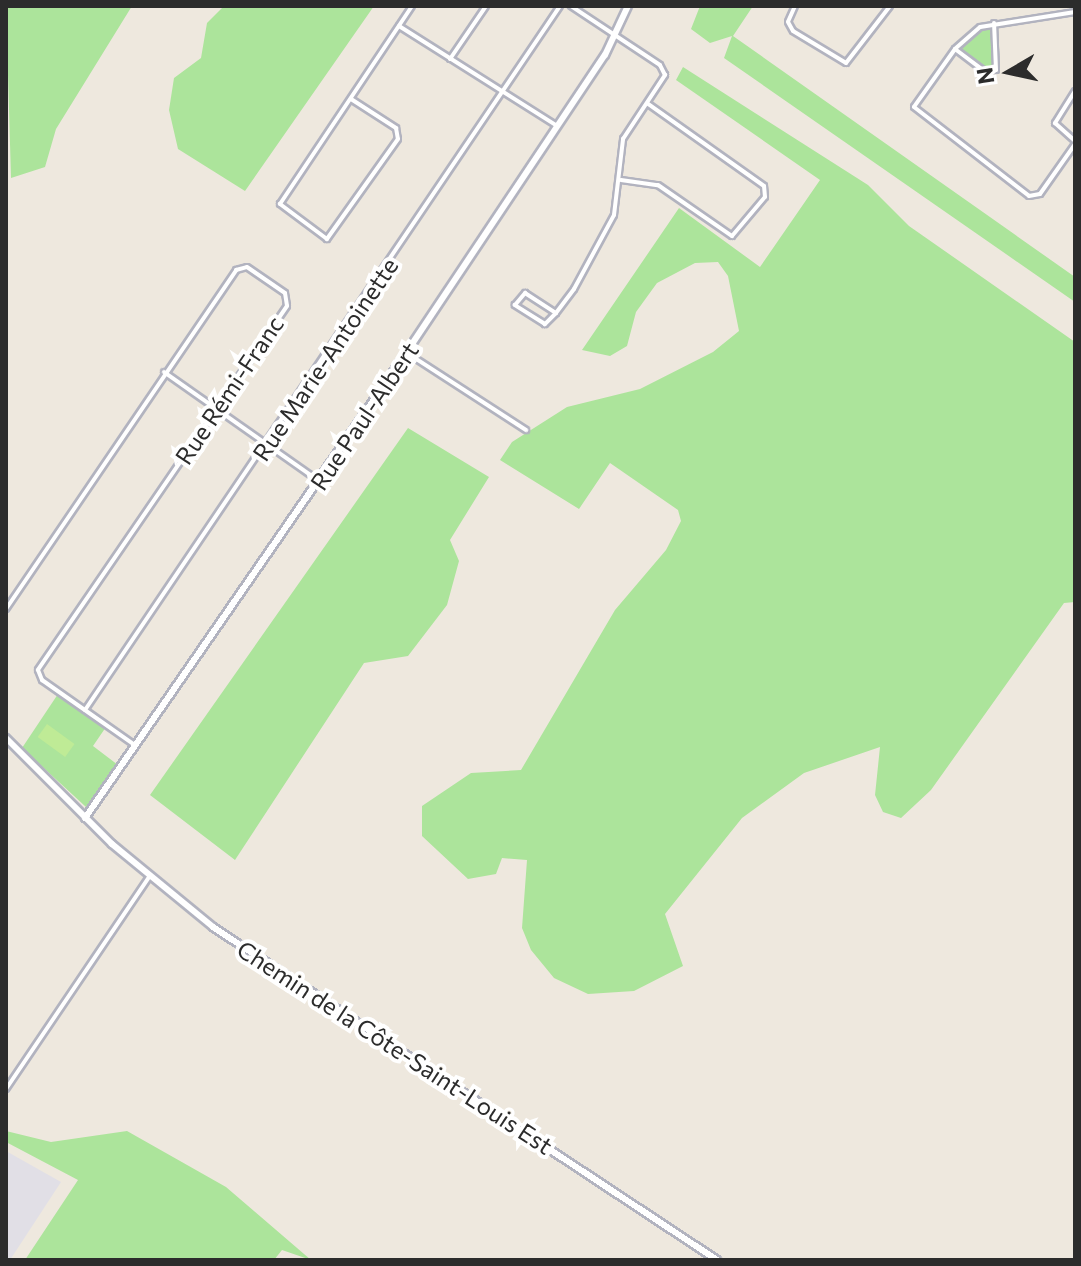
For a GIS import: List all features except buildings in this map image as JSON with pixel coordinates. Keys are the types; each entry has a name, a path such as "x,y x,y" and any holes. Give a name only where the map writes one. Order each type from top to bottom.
{"street":[{"path":"351,99 396,128 398,139 327,239 280,204 412,6"},
{"path":"450,59 486,6"},
{"name":"Rue Marie-Antoinette","path":"85,710 268,446 560,6"},
{"path":"556,313 525,293 515,305 545,324 556,313 614,215 623,139 648,104 664,70 571,6"},
{"name":"Rue Paul-Albert","path":"85,818 320,482 617,36 628,6"},
{"path":"795,6 788,22 793,31 846,63 890,6"},
{"path":"1075,12 994,23 955,49 914,107 917,116 1029,196 1040,194 1075,142 1055,123 1075,91"},
{"path":"955,49 984,71 996,70 994,23"},
{"path":"399,26 557,126"},
{"path":"620,180 658,185 732,236 765,197 764,186 648,104"},
{"name":"Rue Rémi-Franc","path":"6,609 164,372 237,269 247,267 284,292 287,306 38,674 85,710"},
{"path":"406,353 526,430"},
{"path":"164,372 320,482"},
{"path":"85,710 137,746"},
{"name":"Chemin de la Côte-Saint-Louis Est","path":"6,738 149,877 252,955 717,1260"},
{"path":"6,1089 149,877"}],"shaded area":[{"path":"6,1151 61,1182 10,1260 6,1260"}],"green space":[{"path":"6,6 132,6 56,129 45,167 11,178"},
{"path":"224,6 374,6 245,191 178,149 169,110 174,78 201,58 207,23"},
{"path":"700,6 753,6 733,36 1075,277 1075,302 724,58 732,36 710,43 691,29"},
{"path":"994,23 997,65 988,73 955,49"},
{"path":"683,67 868,185 909,226 1075,342 1075,602 1064,603 931,790 901,818 883,812 875,795 880,747 804,773 742,818 665,914 683,966 634,991 588,994 554,978 531,950 522,928 527,860 502,858 496,874 468,879 422,836 422,806 471,773 521,770 615,610 666,550 681,521 678,510 610,463 579,509 500,460 512,442 567,407 640,389 713,352 739,331 728,276 718,262 695,263 657,283 636,312 627,346 610,356 582,350 679,208 760,267 820,180 676,80"},
{"path":"408,428 489,477 450,540 459,561 447,605 408,656 364,663 235,860 150,795"},
{"path":"58,694 106,727 93,746 118,765 86,807 22,748"},
{"path":"47,724 75,744 65,757 38,737"},
{"path":"6,1131 51,1142 127,1131 226,1187 311,1260 282,1250 274,1260 25,1260 78,1180 6,1142"}]}
